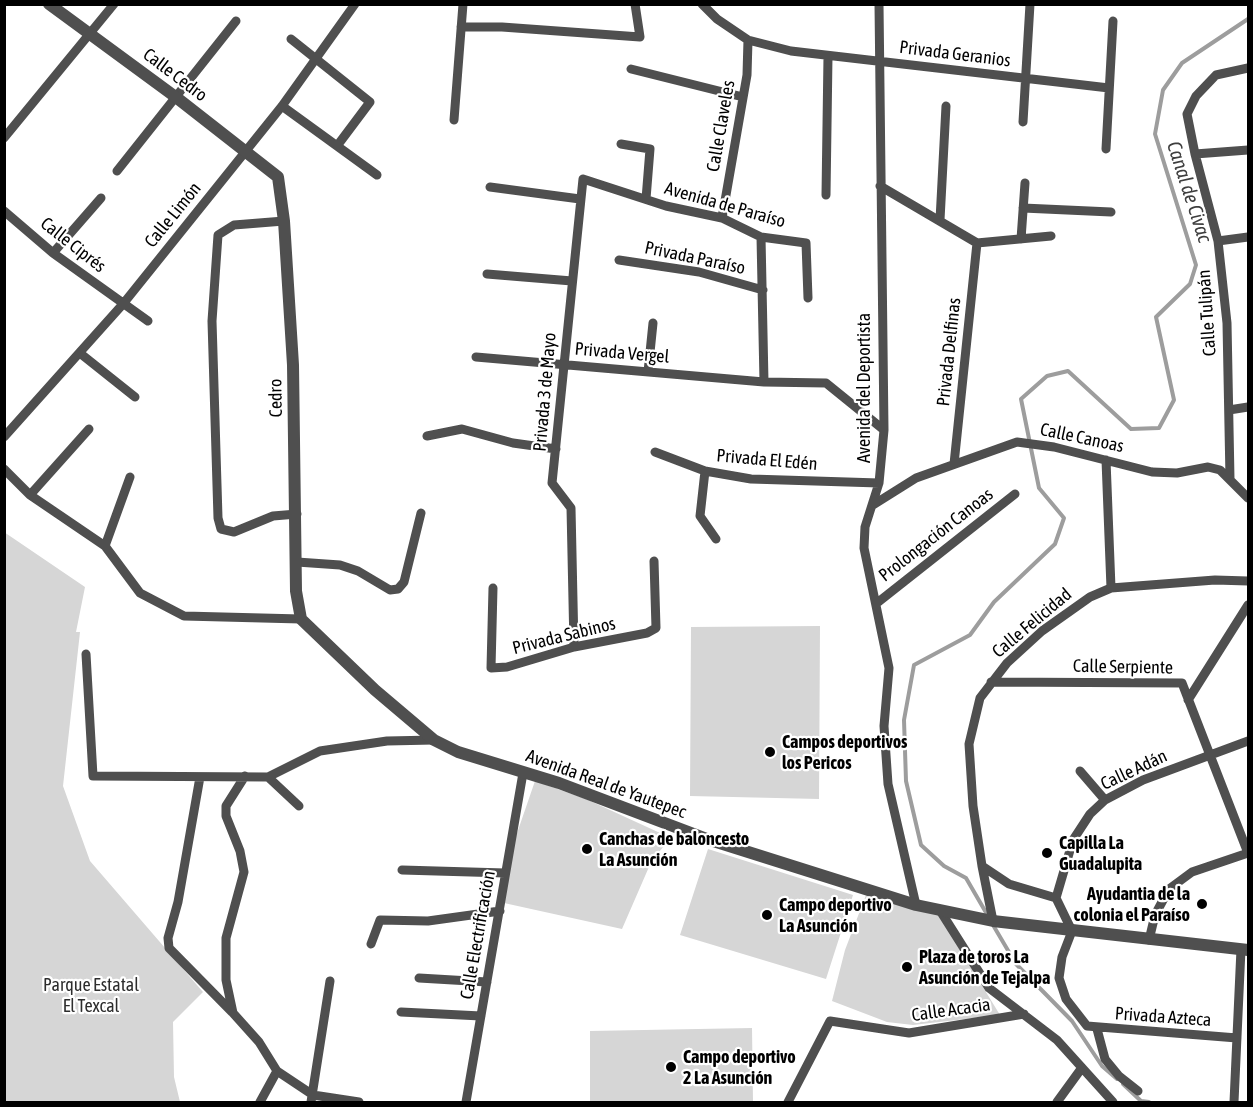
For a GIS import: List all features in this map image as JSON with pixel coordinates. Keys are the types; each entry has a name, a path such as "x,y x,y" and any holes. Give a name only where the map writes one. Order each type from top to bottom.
{"street":[{"name":"Calle Cedro","path":"49,4 177,98 278,177"},
{"path":"4,138 114,4"},
{"name":"Calle Limón","path":"4,437 81,354 123,304 282,106 355,4"},
{"path":"454,120 463,4"},
{"path":"461,27 502,27 640,37 635,4"},
{"name":"Privada Geranios","path":"702,4 717,19 748,40 791,51 1109,88"},
{"name":"Avenida del Deportista","path":"879,4 884,430 879,483 865,527 864,548 889,668 884,726 888,784 916,905"},
{"path":"1026,80 1030,4"},
{"path":"117,171 236,21"},
{"path":"1106,149 1113,21"},
{"path":"291,39 370,102 337,146"},
{"name":"Calle Claveles","path":"722,218 743,97 748,40"},
{"path":"826,195 828,56"},
{"name":"Calle Tulipán","path":"1230,479 1227,323 1218,241 1187,114 1197,96 1216,75 1248,68"},
{"path":"631,69 743,97"},
{"name":"Privada Geranios","path":"1023,122 1026,80"},
{"path":"282,106 377,175"},
{"path":"940,220 946,106"},
{"path":"621,144 650,149 646,199"},
{"path":"1195,154 1248,150"},
{"name":"Cedro","path":"278,177 284,221 293,365 297,514 296,591 301,618"},
{"name":"Avenida de Paraíso","path":"582,179 666,206 722,218 761,237 806,243 808,298"},
{"name":"Privada 3 de Mayo","path":"574,647 571,508 552,483 582,179"},
{"path":"1021,240 1025,183"},
{"path":"880,186 977,243 1051,236"},
{"path":"490,188 580,199"},
{"path":"53,253 101,198"},
{"path":"1023,208 1111,212"},
{"name":"Calle Ciprés","path":"4,210 53,253 148,321"},
{"path":"284,221 234,225 218,235 212,321 218,518 221,529 234,532 273,516 297,514"},
{"path":"761,237 764,382"},
{"path":"1218,241 1248,237"},
{"name":"Privada Delfinas","path":"954,464 977,243"},
{"name":"Privada Paraíso","path":"620,260 699,272 763,290"},
{"path":"487,274 572,281"},
{"path":"648,372 653,323"},
{"path":"81,354 135,398"},
{"name":"Privada Vergel","path":"476,357 764,382 826,383 884,430"},
{"path":"1228,410 1248,407"},
{"path":"30,495 89,429"},
{"path":"426,436 462,429 513,443 556,449"},
{"name":"Calle Canoas","path":"873,505 916,478 1017,442 1054,447 1152,472 1177,473 1208,467 1220,470 1248,498"},
{"name":"Privada El Edén","path":"655,452 705,471 751,479 879,483"},
{"path":"1106,460 1111,588"},
{"path":"4,469 30,495 105,546 140,592 184,616 301,618"},
{"path":"705,471 700,516 716,539"},
{"path":"105,546 130,477"},
{"name":"Prolongación Canoas","path":"877,603 1015,494"},
{"path":"297,562 340,565 358,571 390,590 398,589 404,582 421,513"},
{"name":"Privada Sabinos","path":"493,588 491,668 507,667 574,647 647,633 656,628 654,561"},
{"name":"Calle Felicidad","path":"992,921 973,806 969,744 980,698 991,682 1007,663 1042,631 1090,597 1111,588 1215,580 1248,581"},
{"path":"1188,700 1248,605"},
{"name":"Avenida Real de Yautepec","path":"301,618 375,690 434,740 458,752 559,783 707,839 947,913 1072,931 1245,949"},
{"path":"86,654 93,776 268,777 320,751 387,741 434,740"},
{"name":"Calle Serpiente","path":"991,682 1182,683 1248,853"},
{"name":"Calle Adán","path":"1056,898 1073,840 1090,814 1105,800 1143,780 1248,741"},
{"path":"1080,771 1105,800"},
{"name":"Calle Electrificación","path":"466,1102 523,773"},
{"path":"233,1013 226,980 226,938 244,872 240,851 226,816 226,806 245,776"},
{"path":"200,777 178,902 168,939 169,948 259,1042 277,1071 312,1099 359,1102"},
{"path":"268,777 299,806"},
{"path":"1149,940 1155,915 1169,889 1192,872 1248,853"},
{"path":"982,866 1009,884 1056,898 1072,931 1062,957 1059,978 1066,999 1092,1027 1105,1059 1119,1076 1138,1091"},
{"path":"402,870 505,873"},
{"path":"371,944 380,920 428,921 500,911"},
{"path":"947,913 989,988 1057,1040 1113,1102"},
{"path":"1234,1102 1245,949"},
{"path":"419,978 487,982"},
{"path":"312,1099 330,981"},
{"path":"401,1012 481,1016"},
{"name":"Calle Acacia","path":"788,1102 830,1021 909,1034 1024,1014"},
{"name":"Privada Azteca","path":"1092,1027 1237,1038"},
{"path":"1057,1102 1081,1069"},
{"path":"260,1102 277,1071"}],"green space":[{"name":"Parque Estatal El Texcal","path":"4,532 85,587 76,632 80,632 63,786 90,861 203,992 173,1022 174,1077 180,1102 5,1102"},
{"path":"820,626 819,799 690,796 691,627"},
{"name":"Canchas de baloncesto La Asunción","path":"535,781 586,799 671,838 652,860 622,929 504,903 515,839"},
{"name":"Campo deportivo La Asunción","path":"708,849 853,895 826,979 680,935"},
{"name":"Plaza de toros La Asunción de Tejalpa","path":"866,895 939,915 1000,1015 913,1025 887,1022 832,1001 845,950"},
{"name":"Campo deportivo 2 La Asunción","path":"752,1028 753,1102 590,1102 590,1031"}],"waterway":[{"name":"Canal de Civac","path":"988,916 966,878 944,866 921,845 906,781 904,720 914,665 970,635 994,602 1055,544 1064,518 1039,488 1021,399 1047,376 1068,371 1131,429 1159,428 1174,400 1156,317 1190,284 1196,265 1155,134 1163,90 1182,63 1248,19"},
{"name":"Canal de Civac","path":"993,925 1016,964 1072,1021 1102,1066 1117,1079"},
{"name":"Canal de Civac","path":"1123,1084 1141,1101 1149,1102"}],"place":[{"name":"Campos deportivos los Pericos","path":"770,752"},
{"name":"Canchas de baloncesto La Asunción","path":"587,849"},
{"name":"Capilla La Guadalupita","path":"1047,853"},
{"name":"Ayudantia de la colonia el Paraíso","path":"1202,904"},
{"name":"Campo deportivo La Asunción","path":"767,915"},
{"name":"Plaza de toros La Asunción de Tejalpa","path":"907,967"},
{"name":"Campo deportivo 2 La Asunción","path":"671,1067"}]}
